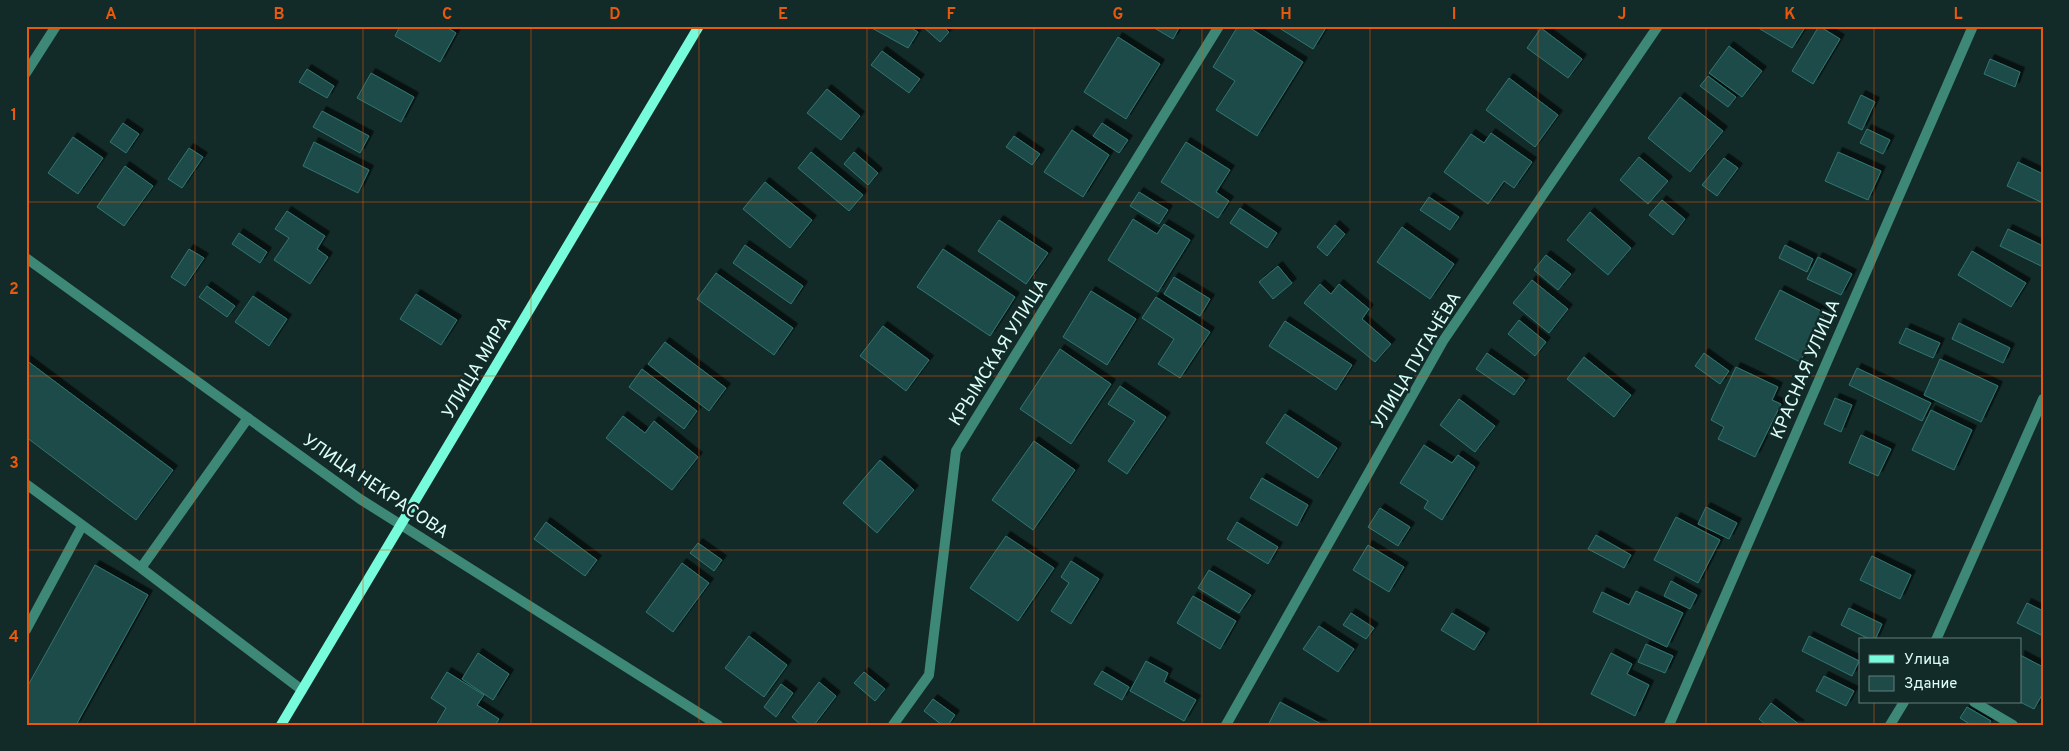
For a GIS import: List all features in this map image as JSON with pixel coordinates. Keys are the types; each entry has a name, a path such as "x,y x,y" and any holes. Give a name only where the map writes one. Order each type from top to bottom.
{"street":[{"path":"26,73 56,26"},
{"name":"УЛИЦА МИРА","path":"281,725 699,26"},
{"name":"КРЫМСКАЯ УЛИЦА","path":"893,725 929,675 956,451 1219,26"},
{"name":"УЛИЦА ПУГАЧЁВА","path":"1226,725 1443,341 1658,26"},
{"name":"КРАСНАЯ УЛИЦА","path":"1670,725 1972,26"},
{"name":"УЛИЦА НЕКРАСОВА","path":"26,258 360,499 718,725"},
{"path":"1937,638 2043,399"},
{"path":"141,568 248,418"},
{"path":"26,484 302,690"},
{"path":"26,630 82,526"},
{"path":"1890,725 1903,704"},
{"path":"1977,704 2013,725"}],"building":[{"path":"400,26 445,26 456,33 440,62 395,36"},
{"path":"908,26 918,32 908,48 870,27"},
{"path":"922,26 943,26 949,32 940,42"},
{"path":"1151,26 1180,26 1173,39"},
{"path":"1238,26 1247,26 1303,62 1257,136 1216,110 1235,81 1213,67"},
{"path":"1276,26 1327,26 1313,49"},
{"path":"1755,26 1799,26 1804,29 1792,48"},
{"path":"1819,26 1840,39 1813,84 1792,71"},
{"path":"1541,28 1582,59 1568,78 1527,48"},
{"path":"1118,37 1160,64 1126,119 1084,92"},
{"path":"1729,46 1762,71 1742,97 1709,73"},
{"path":"882,51 920,79 909,93 871,65"},
{"path":"1990,59 2020,72 2015,87 1984,74"},
{"path":"307,69 334,86 327,98 299,82"},
{"path":"371,73 414,97 401,122 357,98"},
{"path":"1708,76 1736,97 1728,107 1700,86"},
{"path":"1509,78 1558,115 1535,147 1486,110"},
{"path":"827,89 860,116 841,140 807,113"},
{"path":"1861,95 1875,102 1862,130 1848,123"},
{"path":"1680,97 1723,131 1690,172 1648,138"},
{"path":"322,111 369,136 360,153 313,127"},
{"path":"123,123 139,134 126,153 110,142"},
{"path":"1102,123 1128,140 1119,153 1093,136"},
{"path":"1867,129 1890,140 1883,154 1860,143"},
{"path":"1072,130 1109,155 1083,197 1044,172"},
{"path":"1491,133 1532,162 1514,188 1504,181 1488,204 1444,172 1471,134 1484,143"},
{"path":"1014,136 1040,154 1032,165 1006,147"},
{"path":"73,137 103,158 78,194 48,173"},
{"path":"314,142 369,170 358,193 303,166"},
{"path":"1186,142 1230,170 1216,192 1229,201 1218,218 1161,182"},
{"path":"189,148 203,157 182,188 168,179"},
{"path":"811,152 863,195 849,211 798,168"},
{"path":"854,152 878,173 868,185 844,164"},
{"path":"1838,152 1881,171 1868,200 1825,181"},
{"path":"1639,157 1668,181 1648,204 1620,180"},
{"path":"1724,158 1738,168 1717,196 1702,185"},
{"path":"2018,162 2043,174 2043,203 2007,186"},
{"path":"125,166 153,186 124,226 97,207"},
{"path":"765,182 812,220 790,248 743,209"},
{"path":"1139,192 1168,210 1159,224 1130,206"},
{"path":"1429,197 1459,217 1450,230 1420,210"},
{"path":"1662,200 1685,219 1673,235 1649,215"},
{"path":"1240,208 1277,233 1267,248 1230,223"},
{"path":"287,211 325,236 317,249 328,257 310,284 274,260 289,238 275,229"},
{"path":"1590,212 1631,248 1608,275 1567,240"},
{"path":"1133,219 1157,234 1164,224 1190,240 1158,292 1108,260"},
{"path":"999,220 1048,253 1026,284 978,251"},
{"path":"1335,225 1345,234 1327,256 1317,247"},
{"path":"1402,227 1454,264 1430,299 1377,262"},
{"path":"2008,229 2043,246 2043,262 2041,266 2000,246"},
{"path":"239,233 267,252 260,263 232,244"},
{"path":"745,245 803,286 791,304 733,263"},
{"path":"1785,245 1813,259 1807,272 1779,258"},
{"path":"189,249 204,258 185,286 171,277"},
{"path":"943,249 1015,297 990,336 917,287"},
{"path":"1972,251 2026,283 2011,307 1958,275"},
{"path":"1546,255 1571,274 1558,290 1534,270"},
{"path":"1818,257 1852,274 1841,295 1807,279"},
{"path":"1278,266 1292,283 1273,299 1259,282"},
{"path":"716,273 793,328 774,355 697,299"},
{"path":"1174,277 1210,299 1200,316 1164,294"},
{"path":"1532,280 1568,309 1549,333 1513,303"},
{"path":"1320,284 1331,294 1339,284 1369,309 1362,319 1391,344 1375,362 1304,303"},
{"path":"207,286 235,306 227,317 199,297"},
{"path":"1780,290 1825,313 1800,362 1755,339"},
{"path":"1091,291 1136,319 1107,365 1063,337"},
{"path":"416,294 457,320 441,345 400,319"},
{"path":"253,296 287,319 269,346 235,322"},
{"path":"1156,297 1210,332 1180,378 1158,364 1174,339 1142,318"},
{"path":"1519,320 1546,342 1535,356 1508,334"},
{"path":"1285,321 1352,365 1336,390 1269,346"},
{"path":"1959,323 2010,348 2003,363 1952,339"},
{"path":"883,326 929,360 906,391 860,356"},
{"path":"1906,328 1940,343 1933,358 1899,343"},
{"path":"665,342 726,388 709,411 648,364"},
{"path":"1060,349 1111,384 1071,444 1020,409"},
{"path":"1487,353 1525,380 1514,395 1476,369"},
{"path":"1704,353 1729,371 1720,384 1695,366"},
{"path":"1584,357 1631,395 1614,417 1567,379"},
{"path":"1940,359 1998,386 1981,422 1924,395"},
{"path":"26,360 173,470 136,520 26,437"},
{"path":"1736,367 1778,387 1772,400 1781,404 1755,457 1718,439 1724,427 1711,420"},
{"path":"1857,368 1931,403 1922,421 1849,385"},
{"path":"642,369 697,411 684,429 629,387"},
{"path":"1120,386 1166,417 1127,474 1108,461 1135,421 1108,404"},
{"path":"1835,398 1852,405 1841,432 1824,424"},
{"path":"1459,399 1495,426 1475,452 1440,425"},
{"path":"1931,410 1972,430 1954,470 1912,450"},
{"path":"1285,414 1337,448 1318,478 1266,443"},
{"path":"623,416 645,433 654,421 698,457 672,490 606,438"},
{"path":"1861,435 1891,449 1878,476 1849,463"},
{"path":"1034,441 1075,470 1033,530 992,500"},
{"path":"1424,445 1452,463 1458,455 1475,467 1442,520 1424,508 1428,501 1400,483"},
{"path":"880,460 914,490 877,533 843,503"},
{"path":"1262,478 1308,505 1297,526 1250,498"},
{"path":"1706,507 1737,523 1729,539 1698,524"},
{"path":"1380,508 1410,527 1398,546 1368,527"},
{"path":"1676,517 1720,540 1698,583 1654,560"},
{"path":"546,522 597,560 585,576 534,539"},
{"path":"1237,522 1278,547 1268,564 1227,539"},
{"path":"1596,535 1631,555 1624,568 1588,549"},
{"path":"1006,536 1054,568 1018,621 970,588"},
{"path":"698,543 722,560 714,571 690,553"},
{"path":"1368,545 1404,567 1389,592 1353,570"},
{"path":"1872,556 1911,575 1900,599 1860,580"},
{"path":"1071,561 1099,579 1071,624 1051,611 1069,583 1061,577"},
{"path":"682,563 709,583 673,632 646,612"},
{"path":"95,565 148,595 76,725 26,725 26,689"},
{"path":"1209,570 1251,595 1239,613 1198,588"},
{"path":"1671,581 1697,595 1690,609 1664,596"},
{"path":"1636,591 1683,613 1667,647 1593,612 1602,592 1629,605"},
{"path":"1193,596 1236,621 1220,649 1177,623"},
{"path":"2027,603 2043,611 2043,636 2017,623"},
{"path":"1849,608 1882,624 1876,638 1867,638 1841,625"},
{"path":"1351,613 1374,628 1366,639 1343,625"},
{"path":"1452,613 1485,633 1474,650 1441,630"},
{"path":"1319,626 1354,649 1338,672 1303,649"},
{"path":"749,636 787,665 764,697 725,668"},
{"path":"1809,636 1859,661 1852,676 1802,651"},
{"path":"1646,644 1673,656 1665,673 1638,662"},
{"path":"478,653 509,674 493,700 462,679"},
{"path":"1611,653 1632,664 1627,674 1649,685 1635,716 1591,694"},
{"path":"2022,656 2043,667 2043,693 2034,709 2022,703"},
{"path":"1146,661 1168,673 1164,682 1196,700 1184,721 1130,691"},
{"path":"1102,671 1129,687 1122,700 1094,684"},
{"path":"447,672 484,695 477,705 499,719 495,725 436,725 446,708 431,698"},
{"path":"864,672 885,689 875,701 854,683"},
{"path":"1824,676 1854,691 1846,706 1816,691"},
{"path":"819,682 836,696 814,725 801,725 792,717"},
{"path":"781,684 793,693 776,717 764,707"},
{"path":"933,699 955,715 948,725 942,725 924,711"},
{"path":"1280,702 1323,725 1268,725"},
{"path":"1771,703 1800,725 1766,725 1759,719"},
{"path":"1967,707 1991,721 1988,725 1971,725 1960,718"}]}
